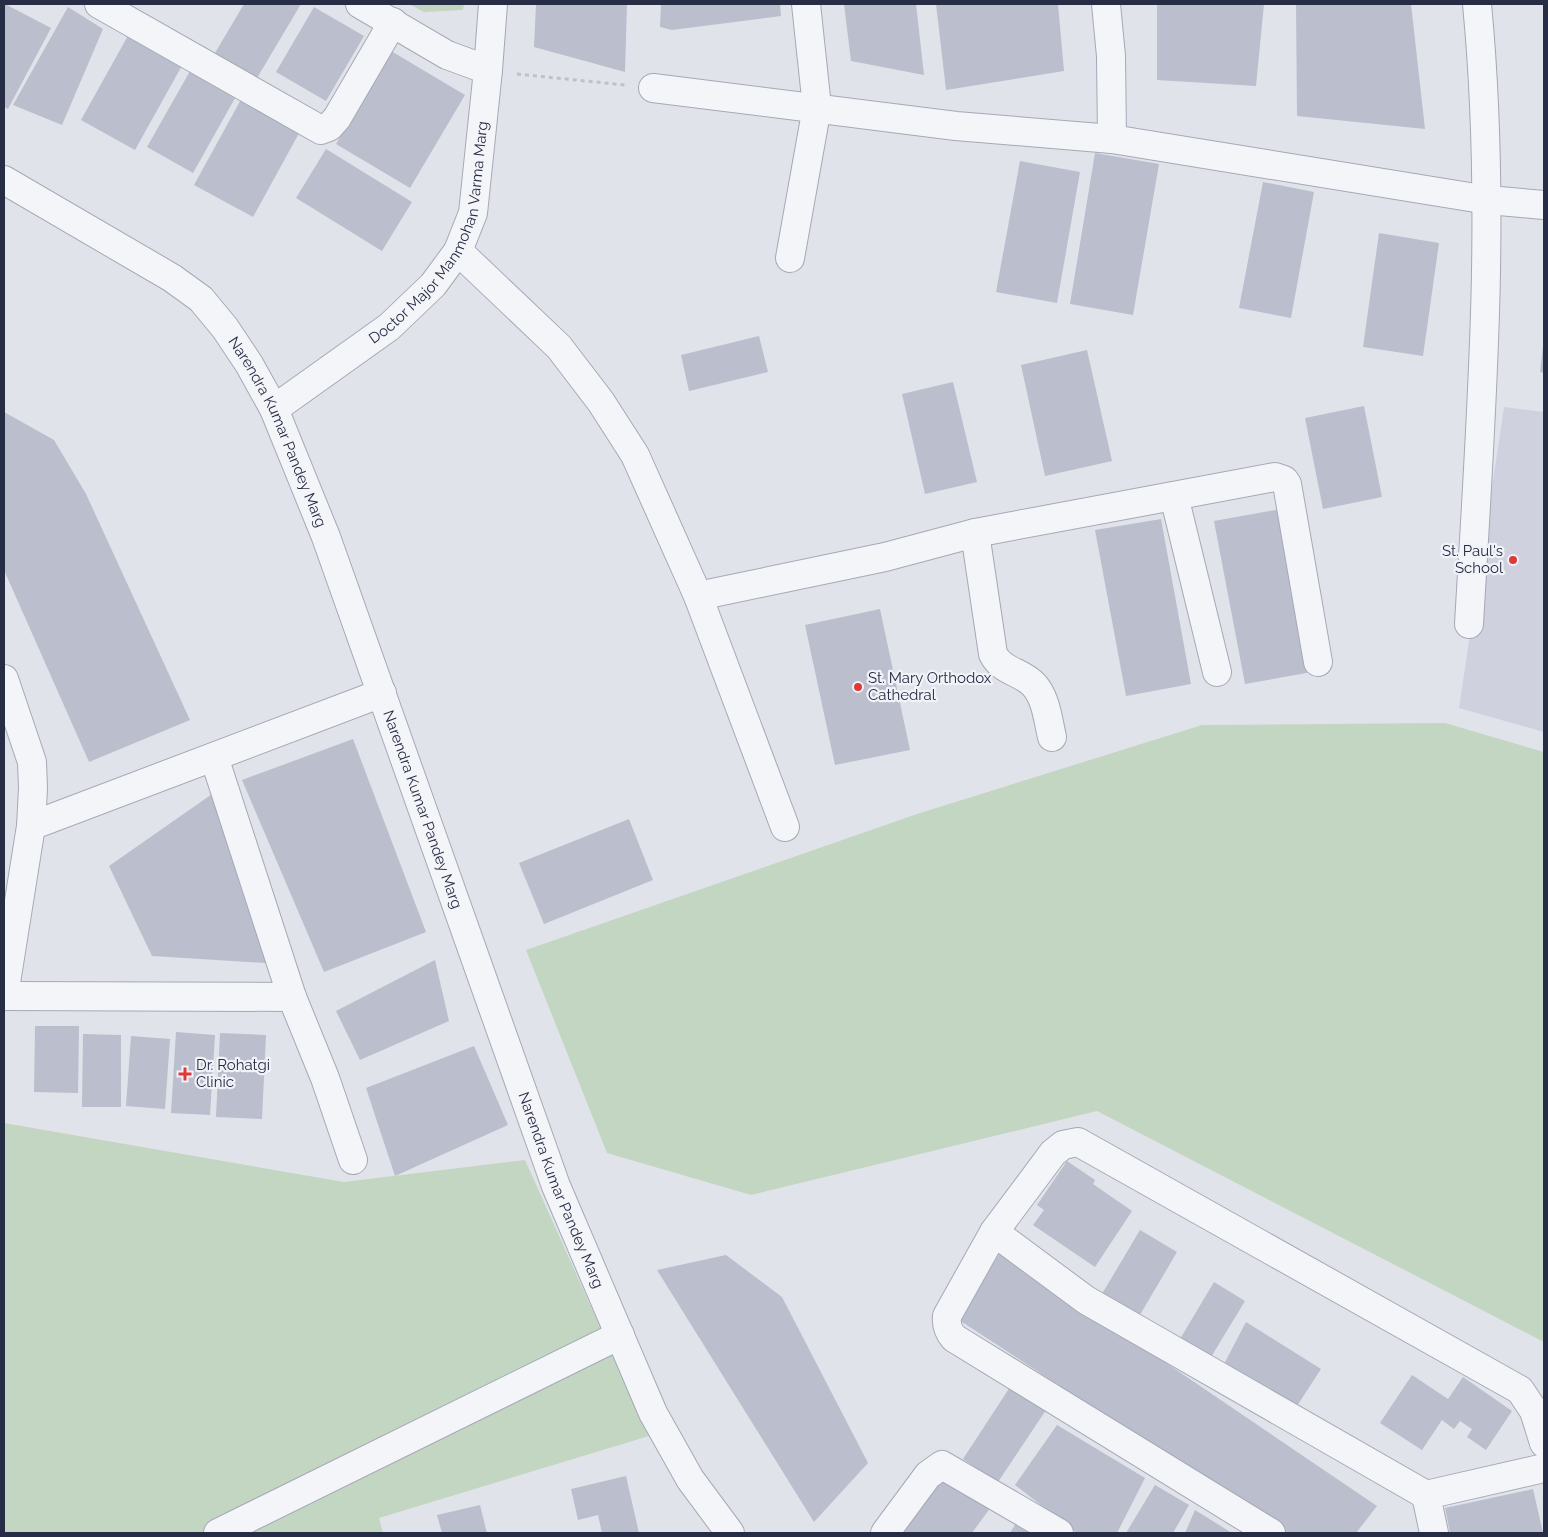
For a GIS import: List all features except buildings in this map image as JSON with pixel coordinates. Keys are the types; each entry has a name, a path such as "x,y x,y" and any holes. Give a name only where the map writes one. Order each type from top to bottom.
{"street":[{"path":"100,4 321,130 330,127 337,118 393,22"},
{"path":"360,4 447,56 488,70"},
{"name":"Doctor Major Manmohan Varma Marg","path":"274,409 389,327 433,285 458,251 473,213 493,4"},
{"path":"790,258 817,107 806,4"},
{"path":"1106,4 1110,56 1112,139"},
{"path":"1469,624 1485,356 1488,200 1484,71 1477,4"},
{"path":"653,88 817,107 956,126 1112,139 1488,200 1544,205"},
{"name":"Narendra Kumar Pandey Marg","path":"4,180 172,278 201,299 239,349 274,409 326,537 556,1186 658,1421 690,1479 730,1533"},
{"path":"458,251 559,347 602,402 635,455 698,596 786,828"},
{"path":"698,596 885,557 975,533 1275,477 1284,480 1287,484 1318,662"},
{"path":"1174,496 1217,672"},
{"path":"975,533 993,654 1001,666 1033,683 1044,703 1052,737"},
{"path":"4,679 32,762 34,788 31,826 4,995 292,997"},
{"path":"31,826 382,693"},
{"path":"214,757 292,997 325,1078 353,1160"},
{"path":"1271,1533 954,1338 946,1324 947,1316 994,1232 1053,1153 1064,1145 1078,1142 1520,1390 1534,1411 1544,1443"},
{"path":"994,1232 1086,1300 1426,1494 1544,1468"},
{"path":"218,1533 620,1335"},
{"path":"884,1533 928,1475 942,1465 1059,1533"},
{"path":"1426,1494 1434,1533"}],"path":[{"path":"488,70 653,88"}],"shaded area":[{"name":"St. Paul's School","path":"1504,407 1544,412 1544,732 1459,708"}],"green space":[{"path":"409,4 464,4 463,10 424,12"},
{"path":"1445,723 1544,752 1544,1342 1097,1111 751,1195 607,1153 526,950 917,814 1202,725"},
{"path":"4,1123 344,1182 525,1160 649,1436 379,1518 383,1533 4,1533"}],"place":[{"name":"St. Paul's School","path":"1513,560"},
{"name":"St. Mary Orthodox Cathedral","path":"858,687"},
{"name":"Dr. Rohatgi Clinic","path":"185,1074"}]}
